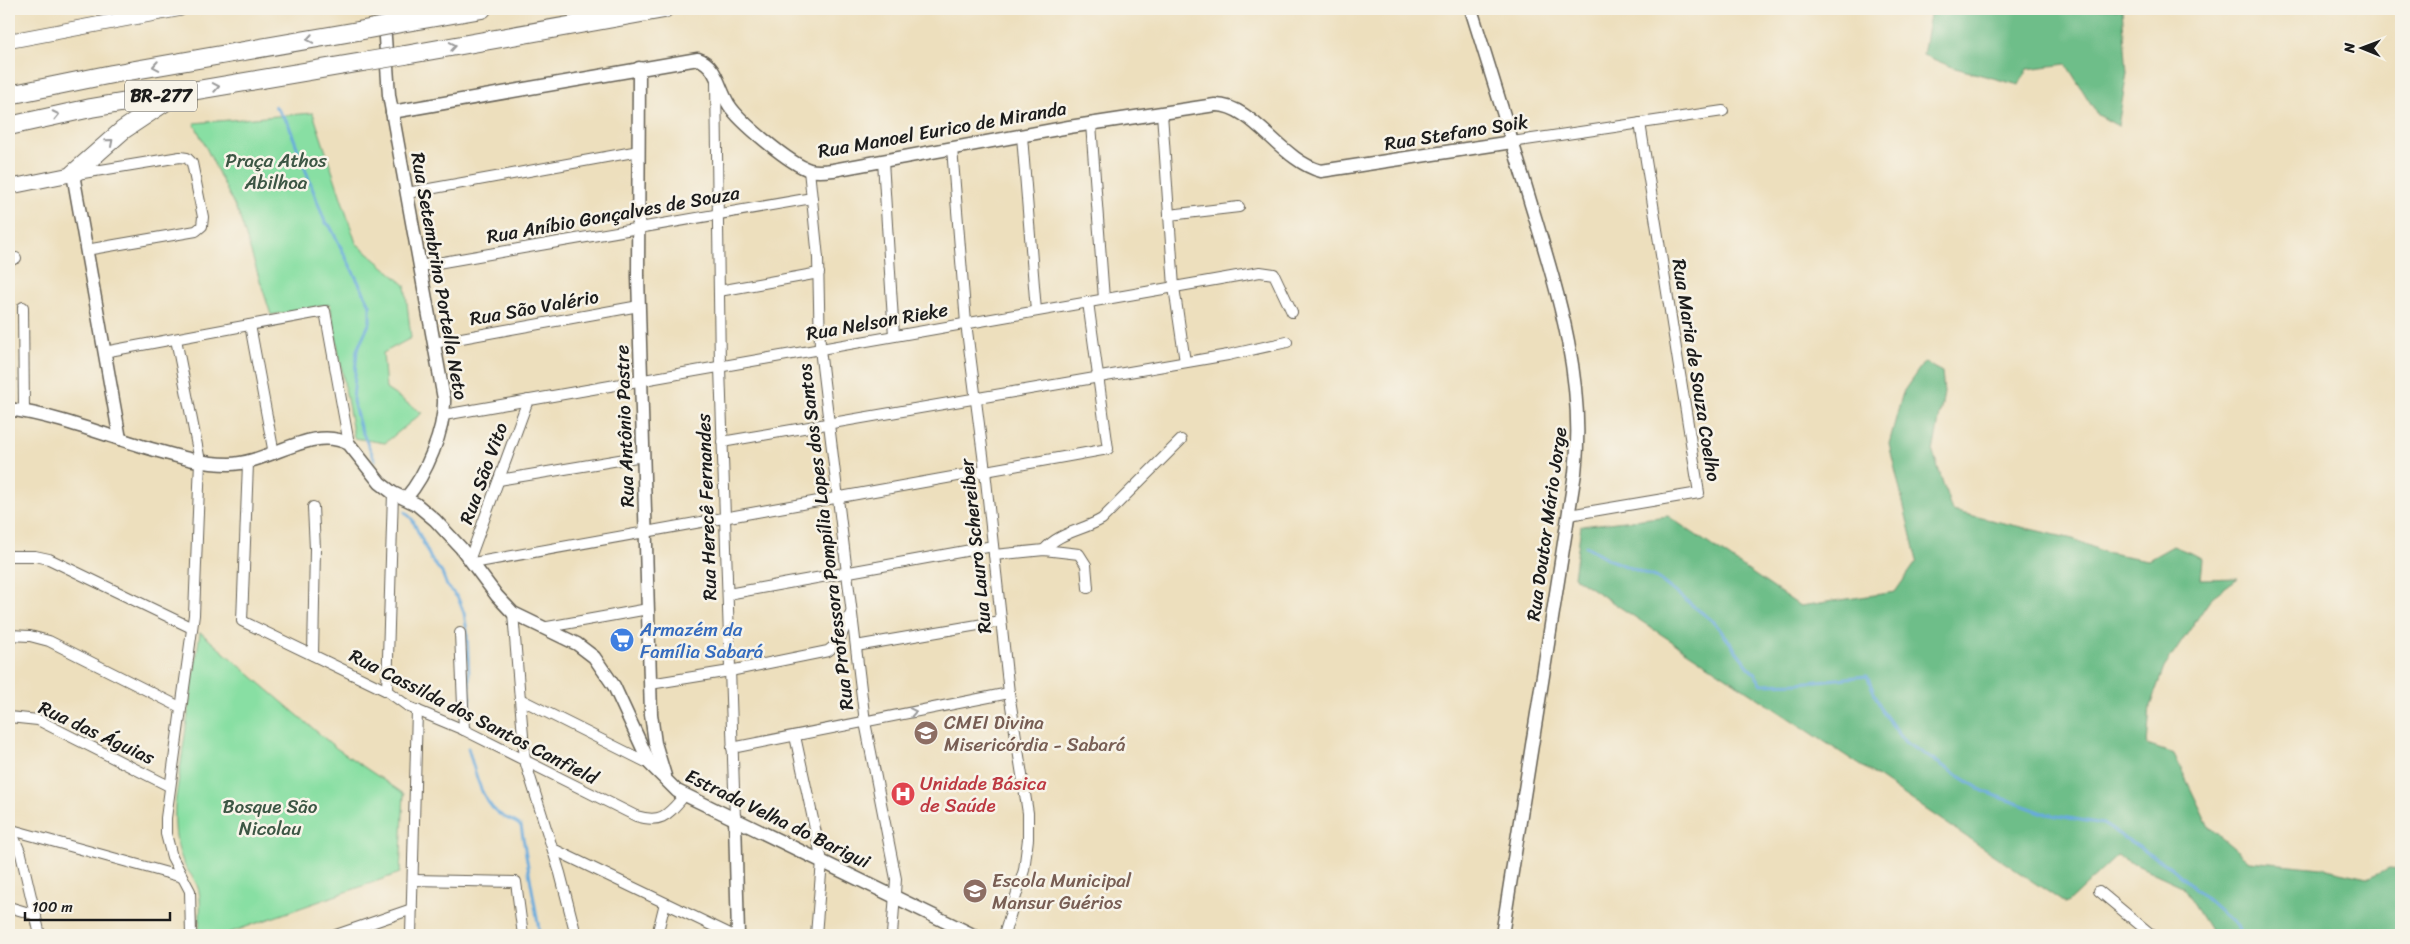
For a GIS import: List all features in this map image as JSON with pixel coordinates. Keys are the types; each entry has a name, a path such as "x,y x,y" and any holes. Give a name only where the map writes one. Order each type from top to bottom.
{"highway":[{"name":"BR-277","path":"9,95 112,74 482,9"},
{"name":"BR-277","path":"9,126 180,93 664,9"},
{"path":"73,174 136,121 180,93"}],"main road":[{"path":"9,41 178,9"},
{"path":"9,187 73,174"}],"street":[{"name":"Rua Setembrino Portella Neto","path":"383,9 388,84 392,112 443,391 444,415 422,478 406,498"},
{"name":"Rua Doutor Mário Jorge","path":"1471,9 1552,273 1573,362 1579,430 1569,515 1502,935"},
{"path":"392,112 698,58 708,64 716,77"},
{"name":"Rua Antônio Pastre","path":"639,68 639,306 650,684 654,743 666,780"},
{"name":"Rua Manoel Eurico de Miranda","path":"716,77 727,104 740,118 787,157 809,170 833,170 1091,124 1215,105"},
{"name":"Rua Herecê Fernandes","path":"716,77 720,366 738,935"},
{"name":"Rua Stefano Soik","path":"1215,105 1228,106 1241,113 1297,160 1321,171 1723,111"},
{"path":"1162,113 1174,287 1185,362"},
{"name":"Rua Maria de Souza Coelho","path":"1569,515 1699,493 1640,123"},
{"path":"1091,124 1104,299"},
{"path":"1022,136 1036,311"},
{"name":"Rua Lauro Schereiber","path":"952,148 966,323 985,472 1009,693 1029,824 1024,870 1004,935"},
{"path":"407,193 639,151"},
{"path":"86,250 196,230 202,226 203,217 192,163 187,158 180,157 73,174 86,250 104,352 120,439"},
{"path":"883,161 894,336"},
{"name":"Rua Professora Pompília Lopes dos Santos","path":"809,170 819,273 820,349 865,722 895,872 896,897 892,935"},
{"name":"Rua Aníbio Gonçalves de Souza","path":"420,266 812,198"},
{"path":"1169,215 1238,207"},
{"name":"Rua Nelson Rieke","path":"444,415 1260,272 1270,272 1277,278 1292,312"},
{"path":"719,291 819,273"},
{"path":"472,561 646,532 1108,449 1088,302"},
{"path":"23,306 24,412"},
{"name":"Rua São Valério","path":"434,343 639,306"},
{"path":"104,352 325,311 348,444"},
{"path":"250,325 274,454"},
{"path":"176,339 200,461 192,628 169,786 166,834 172,857 191,896 191,935"},
{"path":"722,442 1185,362 1286,342"},
{"name":"Rua São Vito","path":"472,561 528,400"},
{"path":"9,409 200,461 226,464 248,463 322,438 332,437 348,444"},
{"path":"1044,550 1057,537 1086,528 1102,519 1181,440"},
{"name":"Estrada Velha do Barigui","path":"348,444 380,483 393,493 406,498 435,520 472,561 497,596 513,613 577,644 602,665 618,694 650,764 685,796 973,935"},
{"path":"499,480 643,456"},
{"name":"Rua Cassilda dos Santos Canfield","path":"248,463 242,621 387,691 417,710 464,730 626,811 647,819 662,818 685,796"},
{"path":"387,691 393,493"},
{"path":"313,507 315,549 313,655"},
{"path":"728,594 847,572 994,550 1044,550 1079,554 1086,565 1088,588"},
{"path":"9,556 35,556 49,559 192,628"},
{"path":"542,628 648,609"},
{"path":"650,684 730,671 828,651 838,643 852,611"},
{"path":"513,613 524,760 553,849 576,935"},
{"path":"856,646 1001,621"},
{"path":"460,633 464,730"},
{"path":"9,635 30,636 49,641 180,707"},
{"path":"732,748 1009,693"},
{"path":"520,699 650,764"},
{"path":"412,935 417,710"},
{"name":"Rua das Águias","path":"9,717 38,720 169,786"},
{"path":"795,736 822,861 816,935"},
{"path":"10,827 182,877"},
{"path":"10,827 21,854 40,935"},
{"path":"553,849 732,935"},
{"path":"413,880 516,882 523,935"},
{"path":"2099,891 2152,935"},
{"path":"657,935 665,902"},
{"path":"9,907 36,915"},
{"path":"336,935 412,909"}],"green space":[{"path":"1931,9 2122,9 2127,73 2118,126 2098,115 2066,64 2027,69 2019,85 1955,68 1923,55"},
{"name":"Praça Athos Abilhoa","path":"313,113 356,243 405,285 411,338 383,353 386,389 422,413 385,443 354,438 330,304 271,315 239,215 194,123"},
{"path":"1924,362 1942,372 1944,393 1933,452 1952,511 2073,539 2104,552 2148,560 2173,546 2203,558 2201,579 2238,578 2212,597 2164,668 2150,706 2147,745 2174,754 2209,827 2249,861 2322,868 2368,878 2389,868 2401,869 2401,935 2213,935 2182,886 2117,856 2066,904 1863,767 1574,577 1581,526 1668,516 1800,606 1895,592 1917,561 1889,444 1903,392"},
{"name":"Bosque São Nicolau","path":"200,632 336,748 404,794 400,873 223,935 199,935 199,891 196,882 184,865 180,855 176,833 175,804"}],"waterway":[{"path":"275,106 288,123 325,222 330,226 370,305 370,322 357,350 353,401 360,427 375,460"},
{"path":"405,512 412,519 431,559 442,573 447,586 458,598 464,613 467,631 471,718"},
{"path":"1586,546 1610,560 1657,578 1714,622 1762,684 1798,683 1867,676 1882,711 1905,742 1983,791 2046,814 2103,824 2172,868 2237,926 2241,935"},
{"path":"468,748 476,777 484,796 496,812 521,826 539,929 543,935"}],"place":[{"name":"Armazém da Família Sabará","path":"622,640"},
{"name":"CMEI Divina Misericórdia - Sabará","path":"926,733"},
{"name":"Unidade Básica de Saúde","path":"903,794"},
{"name":"Escola Municipal Mansur Guérios","path":"975,891"}]}
